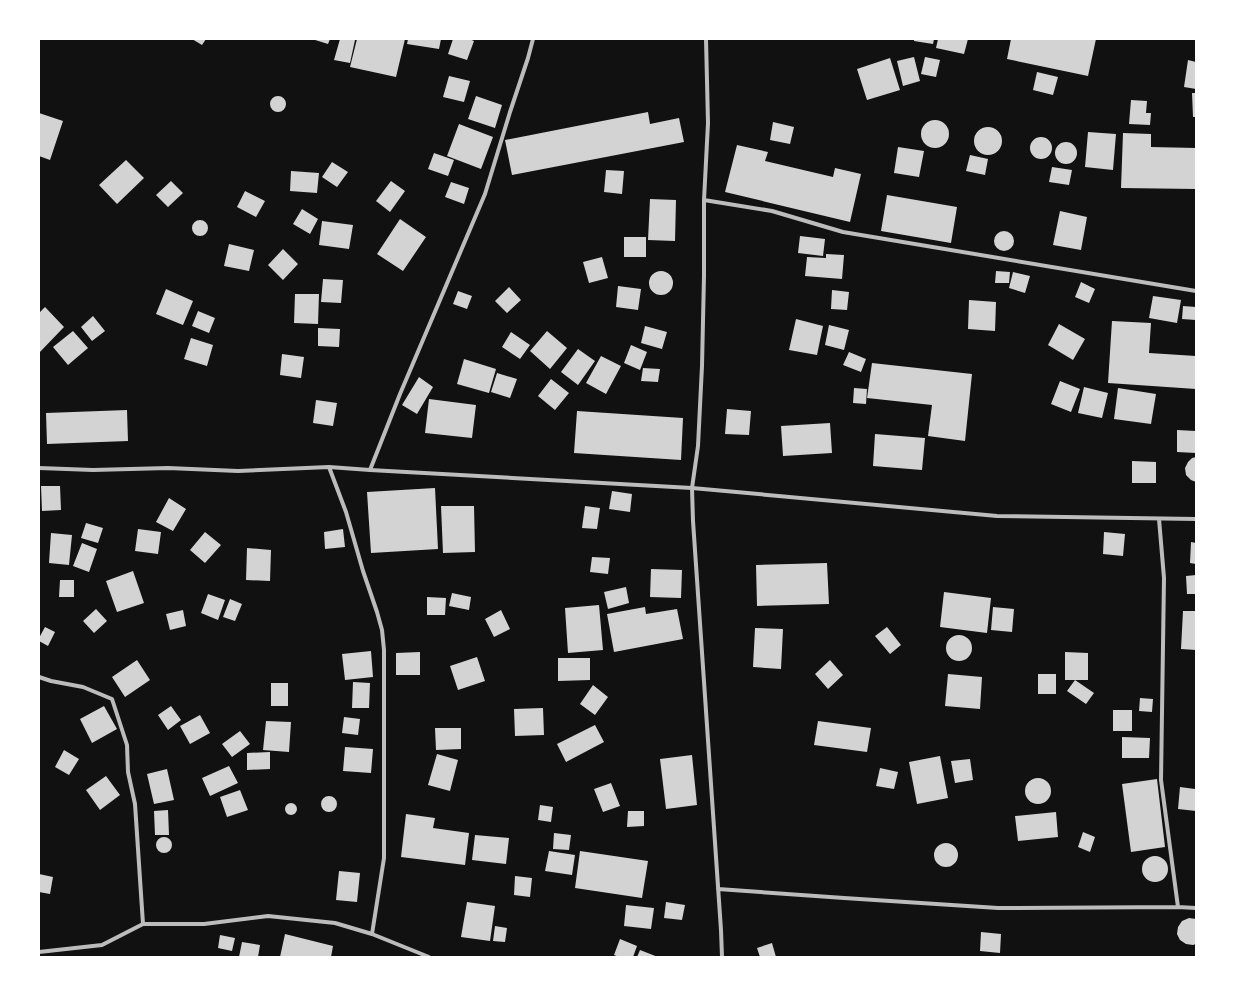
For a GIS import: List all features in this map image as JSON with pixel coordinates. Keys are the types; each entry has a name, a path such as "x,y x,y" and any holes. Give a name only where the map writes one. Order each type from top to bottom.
{"street":[{"path":"370,470 400,394 485,194 533,39"},
{"path":"706,39 708,123 704,200 702,366 698,446 692,488 722,957"},
{"path":"704,200 772,211 843,232 1196,291"},
{"path":"329,467 346,512 363,571 377,612 382,630 384,650 384,858 372,934"},
{"path":"39,468 93,470 168,468 238,471 329,467 692,488 997,516 1196,519"},
{"path":"1159,519 1164,578 1161,780 1178,907"},
{"path":"39,677 50,681 83,687 112,699 127,745 128,772 135,804 143,924"},
{"path":"718,889 998,908 1196,908"},
{"path":"39,952 102,945 143,924 204,924 268,916 335,923 372,934 429,957"}],"building":[{"path":"192,39 206,39 202,45"},
{"path":"312,39 330,39 328,44"},
{"path":"340,39 355,40 350,63 334,60"},
{"path":"357,39 405,39 396,77 350,67"},
{"path":"408,39 441,39 439,49 407,44"},
{"path":"453,39 469,39 474,41 467,60 448,54"},
{"path":"914,39 934,39 933,44 914,41"},
{"path":"938,39 968,39 964,54 936,48"},
{"path":"1011,39 1096,39 1088,76 1007,59"},
{"path":"914,57 920,81 903,86 897,61"},
{"path":"925,57 940,60 936,77 921,74"},
{"path":"890,58 900,90 867,100 857,69"},
{"path":"1188,60 1196,62 1196,89 1184,87"},
{"path":"1037,72 1058,77 1053,95 1033,90"},
{"path":"449,76 470,81 464,102 443,97"},
{"path":"1192,93 1196,93 1196,117 1193,117"},
{"path":"278,96 284,98 286,104 284,110 278,112 272,110 270,104 272,98"},
{"path":"476,96 502,105 495,128 468,119"},
{"path":"1131,100 1147,101 1146,113 1151,113 1150,125 1129,124"},
{"path":"648,112 650,124 679,118 684,142 512,175 505,140"},
{"path":"39,113 63,121 50,160 39,156"},
{"path":"935,120 945,124 949,134 945,144 935,148 925,144 921,134 925,124"},
{"path":"773,122 794,127 790,144 770,140"},
{"path":"459,124 493,137 481,169 447,156"},
{"path":"988,127 998,131 1002,141 998,151 988,155 978,151 974,141 978,131"},
{"path":"1088,132 1116,134 1113,170 1085,167"},
{"path":"1123,133 1151,134 1151,147 1196,148 1196,189 1121,188"},
{"path":"1041,137 1049,140 1052,148 1049,156 1041,159 1033,156 1030,148 1033,140"},
{"path":"1066,142 1074,145 1077,153 1074,161 1066,164 1058,161 1055,153 1058,145"},
{"path":"737,145 768,152 765,161 833,177 835,168 861,174 850,222 725,192"},
{"path":"898,147 924,151 919,177 894,173"},
{"path":"434,153 454,160 448,176 428,169"},
{"path":"970,155 988,159 985,175 966,171"},
{"path":"126,160 144,178 117,204 99,185"},
{"path":"332,162 348,172 337,187 322,177"},
{"path":"1052,167 1072,170 1069,185 1049,182"},
{"path":"606,170 624,171 622,194 604,192"},
{"path":"291,171 319,173 317,193 290,191"},
{"path":"171,181 183,193 168,207 156,195"},
{"path":"391,181 405,191 390,212 376,201"},
{"path":"451,182 469,188 464,204 445,197"},
{"path":"245,191 265,201 256,217 237,207"},
{"path":"887,195 957,207 951,243 881,231"},
{"path":"650,199 676,200 675,241 648,240"},
{"path":"302,209 318,219 310,234 293,224"},
{"path":"1060,211 1087,217 1081,250 1053,245"},
{"path":"400,219 426,237 403,271 377,254"},
{"path":"200,220 206,222 208,228 206,234 200,236 194,234 192,228 194,222"},
{"path":"322,221 353,225 349,249 319,245"},
{"path":"1004,231 1011,234 1014,241 1011,248 1004,251 997,248 994,241 997,234"},
{"path":"800,236 825,239 823,256 798,253"},
{"path":"624,237 646,237 646,257 624,257"},
{"path":"229,244 254,250 249,271 224,266"},
{"path":"283,249 298,264 283,280 268,265"},
{"path":"826,254 844,255 842,279 805,276 807,257 826,258"},
{"path":"602,257 608,278 589,283 583,262"},
{"path":"661,271 666,272 672,278 672,288 666,294 661,295 656,294 650,288 649,283 650,278 656,272"},
{"path":"996,271 1010,272 1009,283 995,283"},
{"path":"1013,272 1030,276 1025,293 1009,288"},
{"path":"323,279 343,280 341,303 321,302"},
{"path":"1081,282 1095,289 1089,303 1075,297"},
{"path":"618,286 641,289 638,310 616,307"},
{"path":"509,287 521,300 507,313 495,301"},
{"path":"166,289 193,301 183,325 156,314"},
{"path":"832,290 849,292 847,310 831,309"},
{"path":"458,291 472,296 467,309 453,304"},
{"path":"295,294 319,294 318,324 294,323"},
{"path":"1153,296 1181,300 1177,323 1149,318"},
{"path":"969,300 996,302 995,331 968,329"},
{"path":"1183,306 1196,307 1196,320 1182,319"},
{"path":"45,307 64,327 39,353 39,313"},
{"path":"198,311 215,318 209,333 192,326"},
{"path":"93,316 105,331 92,341 81,327"},
{"path":"796,319 823,326 817,355 789,350"},
{"path":"1112,321 1151,323 1149,353 1196,356 1196,389 1108,383"},
{"path":"1059,324 1085,339 1073,360 1048,345"},
{"path":"829,325 849,330 844,350 825,345"},
{"path":"645,326 667,332 662,349 641,343"},
{"path":"318,328 340,329 339,347 318,346"},
{"path":"73,331 88,348 68,365 53,347"},
{"path":"547,331 567,348 550,369 530,351"},
{"path":"511,332 530,345 520,359 502,347"},
{"path":"191,338 213,345 207,366 184,359"},
{"path":"631,345 647,352 640,370 624,363"},
{"path":"578,349 595,361 578,385 561,372"},
{"path":"849,352 866,359 861,372 843,365"},
{"path":"282,354 304,357 301,378 280,375"},
{"path":"601,356 621,366 606,394 586,383"},
{"path":"464,359 496,369 489,393 457,384"},
{"path":"872,363 972,374 965,441 928,436 932,405 867,398"},
{"path":"643,368 660,369 658,382 641,381"},
{"path":"497,373 517,379 510,398 491,392"},
{"path":"419,377 433,387 417,414 402,405"},
{"path":"551,379 569,393 555,410 538,396"},
{"path":"1060,381 1080,389 1071,412 1051,404"},
{"path":"1084,387 1108,393 1102,418 1078,413"},
{"path":"854,388 867,389 866,404 853,403"},
{"path":"1118,388 1156,394 1151,424 1114,419"},
{"path":"429,399 476,405 472,438 425,433"},
{"path":"316,400 337,403 333,426 313,423"},
{"path":"727,409 751,411 749,435 725,434"},
{"path":"127,410 128,441 47,444 46,413"},
{"path":"577,411 683,418 681,460 574,453"},
{"path":"830,423 832,453 783,456 781,426"},
{"path":"1177,430 1196,431 1196,453 1177,452"},
{"path":"875,434 925,438 922,470 873,466"},
{"path":"1196,457 1196,482 1191,480 1186,475 1185,468 1192,458"},
{"path":"1132,461 1156,462 1156,483 1132,483"},
{"path":"41,486 60,486 61,510 42,511"},
{"path":"435,488 438,549 371,553 367,492"},
{"path":"612,491 632,494 630,512 609,509"},
{"path":"169,498 186,509 173,531 156,522"},
{"path":"441,506 474,506 475,552 443,553"},
{"path":"585,506 600,508 597,529 582,528"},
{"path":"86,523 103,528 98,543 81,538"},
{"path":"138,529 161,532 158,554 135,551"},
{"path":"343,529 345,547 325,549 324,532"},
{"path":"205,532 221,545 205,563 190,550"},
{"path":"1104,532 1125,534 1123,556 1103,554"},
{"path":"51,533 72,535 69,565 49,563"},
{"path":"1191,542 1196,543 1196,564 1190,563"},
{"path":"82,543 97,549 89,572 73,566"},
{"path":"247,548 271,550 270,581 246,580"},
{"path":"592,557 610,558 608,574 590,572"},
{"path":"827,563 829,604 757,606 756,565"},
{"path":"651,569 682,570 681,598 650,597"},
{"path":"133,571 144,603 117,612 106,581"},
{"path":"1196,575 1196,594 1187,594 1186,576"},
{"path":"60,580 74,580 74,597 59,597"},
{"path":"626,587 629,603 608,609 604,592"},
{"path":"944,592 991,598 987,633 940,627"},
{"path":"452,593 471,597 469,610 449,606"},
{"path":"208,594 225,600 218,620 201,613"},
{"path":"427,597 446,598 445,615 427,615"},
{"path":"230,599 242,604 235,621 223,617"},
{"path":"599,605 603,650 568,653 565,608"},
{"path":"645,607 646,614 677,609 683,639 614,652 607,614"},
{"path":"993,607 1014,609 1012,632 991,630"},
{"path":"96,609 107,621 94,633 83,621"},
{"path":"183,610 186,626 170,630 166,614"},
{"path":"501,610 510,629 494,637 485,619"},
{"path":"1183,611 1196,611 1196,650 1181,649"},
{"path":"45,627 55,632 48,646 39,641"},
{"path":"887,627 901,645 890,654 875,636"},
{"path":"755,628 783,629 781,669 753,667"},
{"path":"959,635 968,639 972,648 968,657 959,661 950,657 946,648 950,639"},
{"path":"371,651 373,677 345,680 342,654"},
{"path":"420,652 420,675 396,675 396,653"},
{"path":"1065,652 1088,653 1088,680 1065,680"},
{"path":"477,657 485,681 458,690 450,666"},
{"path":"558,658 590,658 590,680 558,681"},
{"path":"137,660 150,680 125,697 112,677"},
{"path":"830,660 843,675 828,689 815,674"},
{"path":"948,674 982,677 980,709 945,706"},
{"path":"1038,674 1056,674 1056,694 1038,694"},
{"path":"1075,680 1094,693 1086,704 1067,691"},
{"path":"353,682 370,683 369,708 352,708"},
{"path":"271,683 288,683 288,706 271,706"},
{"path":"593,685 608,697 595,715 580,704"},
{"path":"1140,698 1153,699 1152,712 1139,711"},
{"path":"104,706 117,729 92,743 80,719"},
{"path":"171,706 181,720 168,730 158,715"},
{"path":"543,708 544,735 515,736 514,709"},
{"path":"1113,710 1132,710 1132,731 1113,731"},
{"path":"200,715 210,733 190,744 180,726"},
{"path":"344,717 360,719 358,735 342,733"},
{"path":"266,721 291,722 289,752 263,750"},
{"path":"818,721 871,728 867,752 814,745"},
{"path":"595,725 604,742 566,762 557,744"},
{"path":"435,728 461,728 461,749 436,750"},
{"path":"240,731 250,744 232,757 222,744"},
{"path":"1122,737 1150,738 1149,758 1122,758"},
{"path":"345,747 373,749 371,773 343,771"},
{"path":"64,750 79,759 69,775 55,767"},
{"path":"270,752 270,769 247,770 247,753"},
{"path":"437,754 458,760 450,791 428,785"},
{"path":"692,755 697,805 666,809 660,759"},
{"path":"940,756 948,798 917,804 909,762"},
{"path":"970,759 973,780 955,783 951,761"},
{"path":"229,766 238,783 210,796 202,778"},
{"path":"880,768 898,772 894,789 876,786"},
{"path":"167,769 174,800 154,804 147,774"},
{"path":"106,776 120,795 100,810 86,790"},
{"path":"1038,778 1047,782 1051,791 1047,800 1038,804 1029,800 1025,791 1029,782"},
{"path":"1157,779 1165,847 1131,852 1122,784"},
{"path":"611,783 620,806 603,812 594,789"},
{"path":"1180,787 1195,789 1196,811 1178,809"},
{"path":"240,790 248,810 227,817 220,797"},
{"path":"329,796 335,798 337,804 335,810 329,812 323,810 321,804 323,798"},
{"path":"293,803 296,804 296,814 289,815 286,814 285,807 286,804"},
{"path":"540,805 553,807 551,822 538,820"},
{"path":"168,810 169,835 155,835 154,811"},
{"path":"628,811 644,811 644,826 627,827"},
{"path":"1056,812 1058,837 1018,841 1015,816"},
{"path":"406,814 435,818 433,828 469,833 465,865 401,857"},
{"path":"1083,832 1095,837 1090,852 1078,847"},
{"path":"554,833 571,835 569,850 553,849"},
{"path":"475,835 509,838 506,864 472,860"},
{"path":"164,837 171,842 172,845 167,852 164,853 157,848 156,845 161,838"},
{"path":"946,843 955,846 958,855 955,864 946,867 937,864 934,855 937,846"},
{"path":"549,851 575,855 572,875 545,871"},
{"path":"580,851 648,861 642,898 575,888"},
{"path":"1155,856 1164,860 1168,869 1164,878 1155,882 1146,878 1142,869 1146,860"},
{"path":"339,871 360,873 357,902 336,900"},
{"path":"39,874 53,877 50,894 39,892"},
{"path":"515,876 532,878 530,897 514,895"},
{"path":"467,902 495,906 490,941 461,937"},
{"path":"666,902 685,905 682,920 664,918"},
{"path":"626,905 654,908 651,929 624,926"},
{"path":"1189,918 1196,919 1196,944 1193,945 1186,944 1180,940 1177,934 1178,927 1182,921"},
{"path":"495,926 507,928 505,942 493,941"},
{"path":"981,932 1001,934 1000,953 980,951"},
{"path":"285,934 333,946 331,957 280,957"},
{"path":"220,935 235,938 232,951 218,948"},
{"path":"620,939 637,946 633,957 619,957 614,955"},
{"path":"242,942 260,945 258,957 239,957"},
{"path":"772,943 776,957 760,957 757,948"},
{"path":"640,950 658,957 637,957"}]}
